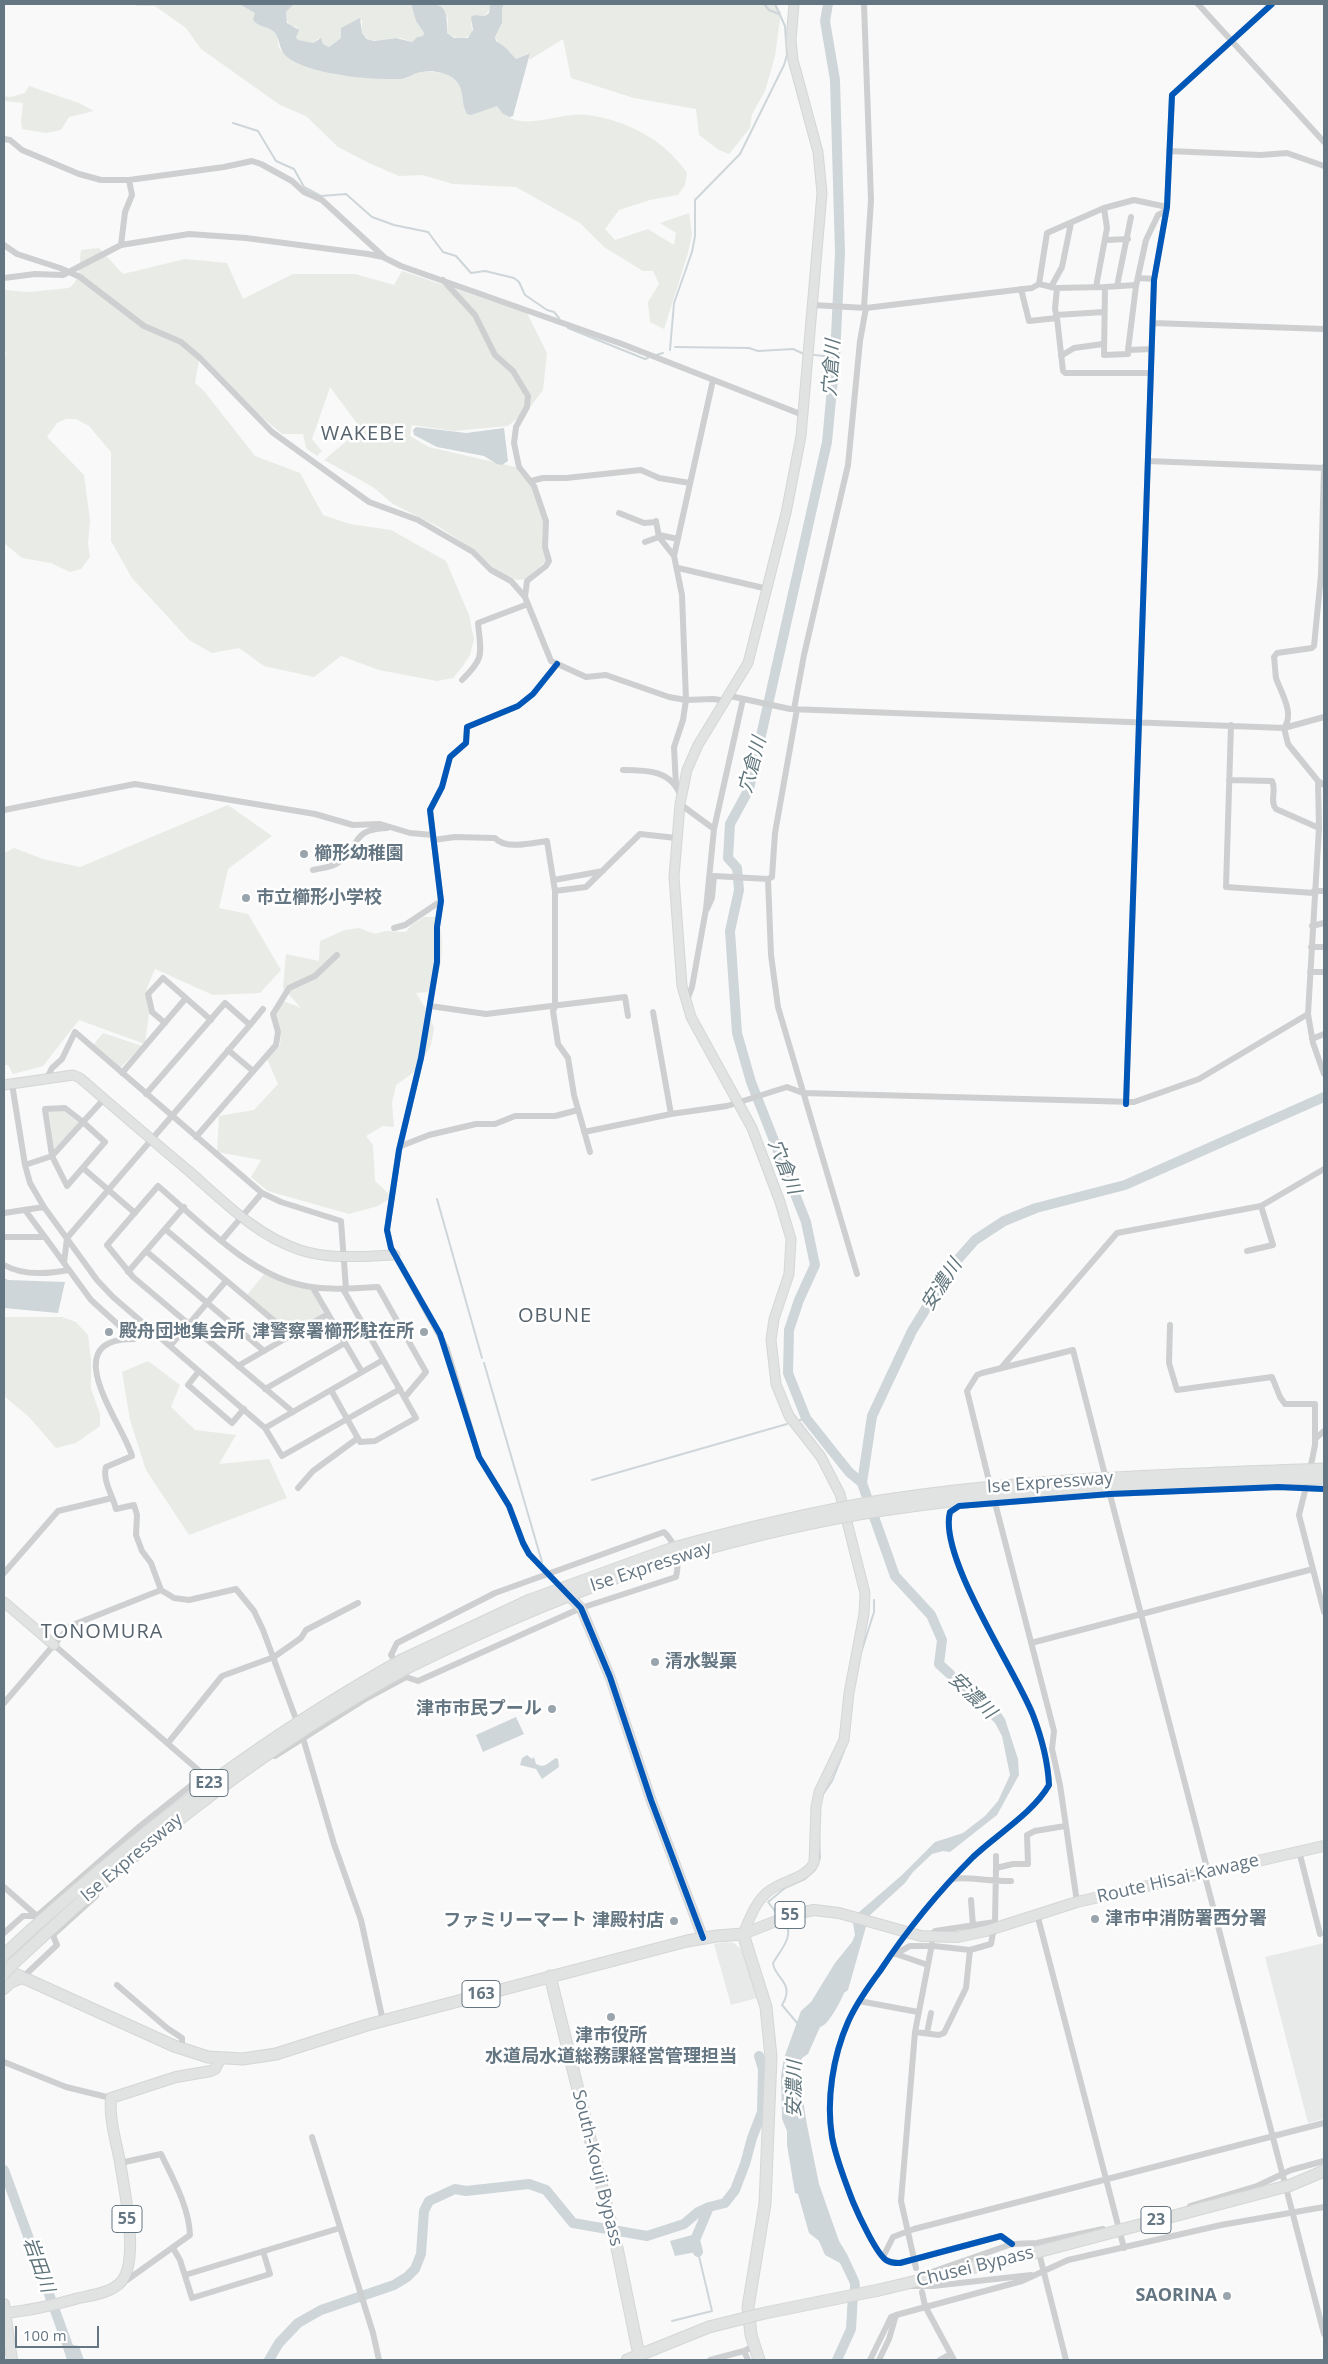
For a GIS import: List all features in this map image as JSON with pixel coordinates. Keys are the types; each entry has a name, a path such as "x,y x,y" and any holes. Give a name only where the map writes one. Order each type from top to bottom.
{"highway":[{"name":"Ise Expressway","path":"4,1973 98,1885 151,1840 242,1770 339,1706 530,1600 672,1554 799,1517 879,1501 1016,1485 1117,1478 1324,1469"},
{"name":"Ise Expressway","path":"672,1554 801,1525 938,1502 1118,1487 1324,1480"},
{"name":"Ise Expressway","path":"5,1954 91,1877 195,1793 277,1735 405,1669"},
{"name":"163","path":"4,1969 182,2049 220,2059 243,2059 269,2056 383,2021 550,1976 703,1938 743,1934"},
{"path":"743,1934 766,2007 771,2057 765,2204 748,2308 749,2349 759,2360"},
{"name":"South-Kouji Bypass","path":"550,1976 616,2248 635,2359"},
{"path":"1291,2185 1324,2171"},
{"name":"Chusei Bypass","path":"635,2359 709,2327 765,2313 879,2290 1022,2256 1291,2185 1324,2179"}],"main road":[{"path":"743,1934 752,1914 769,1891 802,1876 814,1863 816,1807 819,1792 844,1740 848,1693 864,1614 865,1593 840,1494 820,1457 785,1409 776,1384 771,1340 774,1319 789,1274 791,1239 780,1202 741,1101 691,1017 686,1003 682,986 674,887 680,801 693,755 748,663 768,589 794,475 803,415 815,305 822,182 818,152 793,60 791,40 794,4"},
{"path":"8,1084 73,1075 152,1139 255,1227 290,1246 318,1254 344,1257 395,1255"},
{"path":"572,1599 581,1608 610,1677 652,1800 703,1938"},
{"path":"4,1602 54,1646"},
{"name":"Route Hisai-Kawage","path":"743,1934 794,1914 814,1910 840,1913 906,1932 936,1938 952,1938 1078,1902 1324,1846"},
{"path":"4,1989 22,1978"},
{"path":"111,2098 176,2077 211,2071 215,2069 220,2059"},
{"name":"55","path":"111,2098 114,2137 120,2162 131,2248 129,2265 123,2280"},
{"path":"12,2360 4,2310 41,2308 107,2291 123,2280"}],"street":[{"path":"706,909 712,898 714,876 766,879 772,877 775,833 794,709 804,655 848,465 864,308 871,200 864,4"},
{"path":"1198,4 1324,142"},
{"path":"1126,1104 1154,279 1166,209 1172,95 1272,4"},
{"path":"4,139 10,140 22,150 79,174 101,180 129,180 224,167 252,161 261,164 292,181 304,192 322,200 384,257 401,266 622,344 803,415"},
{"path":"1170,151 1261,156 1287,153 1324,166"},
{"path":"121,246 125,212 132,195 129,180"},
{"path":"1039,284 1047,233 1104,208 1134,200 1166,209"},
{"path":"1096,287 1108,224 1104,208"},
{"path":"1105,287 1104,354 1128,354 1137,281 1149,231 1158,215 1166,209"},
{"path":"1118,286 1120,267 1128,239 1131,217"},
{"path":"1071,223 1062,267 1054,287 1054,309 1057,317 1063,371 1065,373 1151,373"},
{"path":"4,278 35,274 63,275 121,246 188,234 216,235 384,257"},
{"path":"1106,240 1128,239"},
{"path":"4,245 17,254 70,272 88,282 122,311 144,326 170,336 189,348 272,432 364,498 412,517 473,552 491,570 514,583 526,601 551,661 586,677 606,675 658,694 686,700 746,699 794,709 1284,728 1324,717"},
{"path":"442,279 475,315 495,355 513,371 528,396 527,406 516,427 514,443 520,467 537,492 546,521 545,547 549,561 546,566 527,582 526,601"},
{"path":"815,305 864,308 1021,289 1035,287 1039,284 1054,287 1105,287 1154,279"},
{"path":"1021,289 1029,321 1104,312"},
{"path":"1153,322 1324,329"},
{"path":"1061,356 1074,348 1103,344"},
{"path":"1128,350 1152,349"},
{"path":"674,556 713,380"},
{"path":"1148,461 1324,468 1321,624 1312,648 1274,654 1276,676 1289,713 1288,722 1284,728 1288,744 1321,783 1308,1014 1312,1041 1324,1074"},
{"path":"531,481 543,478 566,478 641,470 659,478 690,483"},
{"path":"619,513 644,523 656,522 659,536 674,556 678,568 682,595 686,700 683,720 674,747 676,786 680,801 714,829"},
{"path":"645,542 659,536 678,539"},
{"path":"678,568 768,589"},
{"path":"462,680 474,670 479,658 478,623 526,601"},
{"path":"554,1580 529,1554 509,1506 479,1457 447,1349 395,1255 387,1230 401,1146 421,1060 437,962 441,901 430,810 442,787 450,757 466,743 467,727 518,706 533,694 557,664"},
{"path":"686,1003 692,987 706,909 714,829 746,699"},
{"path":"1231,725 1226,887 1324,891"},
{"path":"623,770 661,774 670,779 676,786"},
{"path":"1229,780 1272,781 1274,784 1273,803 1276,809 1319,828"},
{"path":"4,810 135,784 315,814 353,825 375,823 433,838 495,838 500,843 510,844 547,841 555,891 555,1007 553,1011 558,1044 568,1058 578,1110 590,1152"},
{"path":"312,870 334,865 341,861 358,838 365,832 372,829 393,828"},
{"path":"555,891 586,887 640,834 676,838"},
{"path":"554,880 604,870"},
{"path":"766,879 770,955 778,1008 857,1274"},
{"path":"394,928 405,925 441,901"},
{"path":"1312,926 1324,923"},
{"path":"1311,947 1324,947"},
{"path":"196,1137 278,1042 278,1032 273,1014 287,990 315,976 337,955"},
{"path":"1310,972 1324,972"},
{"path":"165,1023 152,1012 148,994 163,978 211,1020"},
{"path":"430,1006 486,1014 625,997 628,1016"},
{"path":"122,1073 186,998"},
{"path":"146,1094 225,1003 250,1025"},
{"path":"64,1263 67,1238 263,1009"},
{"path":"654,1012 671,1114"},
{"path":"584,1132 741,1101 787,1088 803,1093 1126,1104 1199,1079 1308,1014"},
{"path":"47,1078 52,1068 62,1059 75,1032 262,1193 281,1202 341,1221 344,1289 416,1418 375,1441 360,1442 331,1390"},
{"path":"1312,1041 1324,1034"},
{"path":"228,1050 253,1071"},
{"path":"8,1084 30,1183 44,1207 106,1290 265,1428 282,1456 400,1389"},
{"path":"25,1165 52,1156 104,1099"},
{"path":"65,1108 83,1122 105,1142 67,1186 52,1156 45,1109 65,1108"},
{"path":"401,1146 429,1135 476,1124 495,1124 515,1116 548,1117 578,1110"},
{"path":"83,1168 135,1213"},
{"path":"1001,1368 1117,1233 1261,1206 1324,1169"},
{"path":"293,1412 128,1272 107,1245 158,1186 246,1259 276,1276 313,1288 344,1289 378,1286 426,1372 405,1397"},
{"path":"222,1240 262,1193"},
{"path":"1247,1251 1273,1245 1261,1206"},
{"path":"4,1213 44,1207"},
{"path":"128,1272 184,1208"},
{"path":"25,1210 99,1308 134,1339"},
{"path":"165,1229 291,1335"},
{"path":"4,1237 45,1238"},
{"path":"146,1251 264,1351"},
{"path":"4,1265 32,1272 49,1273 69,1270"},
{"path":"170,1346 226,1281"},
{"path":"313,1288 362,1372"},
{"path":"238,1366 328,1314"},
{"path":"146,1325 134,1339 117,1340 106,1345 99,1354 96,1364 96,1374 103,1394 132,1456 106,1466 104,1471 112,1498 116,1509 134,1506 137,1515 136,1535 142,1551 151,1563 161,1590 174,1598 189,1600 236,1589 254,1611 274,1657 304,1738 334,1844 361,1920 383,2021"},
{"path":"1170,1325 1169,1363 1177,1390 1272,1377 1285,1404 1315,1404 1315,1439 1299,1515 1324,1612"},
{"path":"265,1389 345,1343"},
{"path":"1078,1902 1052,1749 1054,1731 967,1391 978,1375 1073,1350 1324,2334"},
{"path":"265,1428 383,1360"},
{"path":"199,1371 188,1385 232,1423 244,1410"},
{"path":"1315,1439 1324,1431"},
{"path":"298,1488 313,1471 358,1438"},
{"path":"1012,2244 1001,2236 914,2259 890,2263 882,2257 872,2237 864,2230 844,2180 834,2147 831,2123 832,2080 836,2059 848,2023 859,2000 894,1953 906,1932 950,1881 978,1852 1039,1800 1050,1785 1033,1714 965,1581 950,1537 947,1521 950,1512 955,1508 995,1503 1110,1494 1278,1487 1324,1489"},
{"path":"4,1573 58,1511 112,1498"},
{"path":"664,1532 672,1539 679,1565 676,1577 581,1608 418,1681 391,1654 397,1643 495,1593 664,1532"},
{"path":"1031,1643 1313,1569"},
{"path":"4,1703 70,1626 161,1590"},
{"path":"168,1743 222,1676 274,1657 302,1638 306,1630 358,1603"},
{"path":"4,1933 23,1916 37,1916 140,1826 204,1775 54,1646"},
{"path":"54,1934 108,1884 190,1817 266,1761 367,1698 405,1669"},
{"path":"1048,1774 1060,1789"},
{"path":"996,1868 1012,1864 1028,1864 1027,1836 1035,1831 1065,1826"},
{"path":"1298,1851 1320,1934"},
{"path":"894,1953 910,1946 932,1945 970,1950 991,1944 994,1926 996,1856"},
{"path":"950,1881 960,1876 996,1882 1011,1881"},
{"path":"4,1887 54,1934 57,1945 22,1978"},
{"path":"971,1900 973,1926"},
{"path":"1037,1914 1124,2248"},
{"path":"933,1934 935,1931 973,1926 994,1926"},
{"path":"916,2268 900,2201 915,2032 932,1945"},
{"path":"915,2032 939,2035 944,2033 966,1988 970,1950"},
{"path":"894,1953 928,1965"},
{"path":"117,1985 167,2028 182,2038 182,2049"},
{"path":"859,2000 918,2012"},
{"path":"927,2034 931,2013"},
{"path":"4,2062 66,2087 111,2098"},
{"path":"882,2257 893,2237 908,2232 1324,2123"},
{"path":"312,2137 359,2286 379,2360"},
{"path":"120,2162 161,2154 174,2181 190,2226 190,2235 127,2280 123,2280"},
{"path":"895,2286 934,2270 1012,2244 1037,2243 1118,2225 1258,2186 1283,2174 1324,2161"},
{"path":"895,2286 933,2286 1035,2274 1068,2260 1221,2225 1324,2207"},
{"path":"185,2275 340,2228"},
{"path":"1037,2243 1042,2272 1066,2360"},
{"path":"173,2248 185,2275 192,2298 270,2274 263,2251"},
{"path":"870,2360 891,2317 1022,2281 1035,2274"},
{"path":"922,2292 926,2306 952,2357 940,2360"},
{"path":"879,2360 890,2339 896,2316"},
{"path":"710,2360 749,2349 748,2360"}],"shaded area":[{"path":"134,4 239,4 255,13 256,23 272,30 277,36 279,48 287,57 308,67 337,75 397,79 421,71 445,73 455,80 462,89 465,111 471,115 492,106 497,106 505,115 515,120 539,121 564,116 587,115 616,121 643,133 656,141 678,161 687,173 685,185 678,195 650,200 619,210 605,229 615,240 648,229 674,245 676,233 660,223 689,213 692,234 688,253 664,329 650,322 648,302 659,284 653,271 643,271 604,247 580,223 516,187 453,184 422,175 399,176 369,163 338,147 306,116 280,105 201,49 186,28 155,6 137,6"},
{"path":"294,4 411,4 416,21 424,33 423,36 417,37 412,42 398,38 374,40 362,33 362,20 351,23 341,38 329,47 323,44 319,38 313,43 299,41 296,37 297,27 289,24 286,15 286,12"},
{"path":"434,4 490,4 490,8 485,16 475,15 471,24 473,34 460,38 453,37 447,33 448,18"},
{"path":"504,4 775,4 781,12 775,56 765,91 752,114 750,128 729,154 719,150 699,135 696,109 634,98 571,78 563,39 529,60 530,53 516,59 506,48 500,46 495,37 502,23"},
{"path":"29,86 79,103 94,111 69,117 61,130 46,133 22,129 23,103 4,101 4,96 10,97 25,93"},
{"path":"99,248 123,274 185,259 227,263 243,299 293,274 355,274 394,285 402,271 527,313 547,353 543,390 528,410 508,426 454,431 412,425 410,436 429,447 515,467 532,487 544,521 546,561 526,579 517,580 495,569 477,552 439,527 393,504 373,487 324,460 361,429 330,387 312,439 322,451 317,456 306,448 303,434 282,434 251,408 203,357 199,361 195,383 204,391 255,456 300,473 323,515 350,524 391,530 446,561 469,615 474,639 470,655 453,678 437,681 379,670 341,656 314,677 264,666 239,648 212,653 189,640 132,578 111,541 111,452 89,426 76,419 66,419 57,423 47,437 84,475 90,520 88,544 90,557 81,569 70,572 51,563 22,558 4,543 4,358 6,354 4,349 4,290 29,292 69,288 78,276 81,250"},
{"path":"228,805 272,836 228,869 219,908 248,914 281,970 260,993 213,995 155,969 145,993 149,1013 145,1044 79,1020 43,1066 13,1074 8,1065 4,1065 4,853 14,848 43,859 80,867"},
{"path":"424,917 438,917 442,946 438,975 434,984 428,992 416,993 429,1014 434,1029 431,1045 418,1069 396,1085 392,1103 394,1127 383,1126 366,1136 373,1145 375,1181 392,1197 378,1206 349,1214 268,1191 251,1177 261,1160 217,1152 219,1116 254,1110 278,1084 267,1059 280,1045 281,1033 276,1015 283,1001 301,1008 283,988 286,954 319,961 320,941 345,930 359,928 375,934 385,931 406,932 411,925"},
{"path":"103,1033 142,1046 120,1068 93,1045"},
{"path":"49,1111 64,1111 79,1123 54,1149"},
{"path":"265,1273 288,1284 311,1290 323,1314 290,1331 247,1295"},
{"path":"4,1317 62,1317 76,1322 88,1335 91,1360 91,1389 100,1414 100,1426 76,1443 56,1448 29,1417 4,1396"},
{"path":"148,1361 180,1385 171,1407 195,1430 236,1435 219,1464 269,1459 287,1498 189,1535 146,1470 130,1420 122,1372"},
{"path":"734,1943 741,1949 757,1998 731,2005 714,1944"},
{"path":"1324,1943 1324,2119 1308,2123 1265,1957"}],"water":[{"path":"239,4 294,4 286,12 287,23 299,30 296,37 298,40 313,43 321,38 323,44 329,47 341,38 341,28 360,18 362,33 367,39 374,41 396,38 412,42 417,37 423,36 424,33 416,21 411,4 441,6 446,15 447,33 454,38 468,38 473,30 471,17 475,15 485,16 489,13 490,4 504,4 502,23 495,37 496,41 516,59 530,53 513,116 509,117 502,113 497,106 471,115 467,114 462,91 458,83 443,73 425,71 402,79 373,79 325,72 298,63 284,54 273,31 253,20 255,13"},
{"path":"416,427 466,433 504,428 508,461 502,465 484,456 437,447 414,435 413,430"},
{"path":"4,1278 8,1280 65,1282 58,1313 4,1308"},
{"path":"943,1664 979,1696 990,1697 1005,1719 1018,1759 1019,1775 997,1815 950,1852 943,1851 932,1854 913,1872 905,1883 869,1916 848,1990 844,1993 827,2022 820,2027 808,2054 802,2058 798,2069 819,2184 839,2241 859,2280 860,2286 850,2315 850,2284 840,2263 825,2255 819,2241 809,2233 798,2194 795,2193 787,2145 787,2131 782,2119 781,2076 784,2058 801,2011 811,2002 835,1963 852,1942 855,1935 853,1923 858,1913 902,1875 935,1842 963,1833 985,1816 998,1801 1010,1775 1002,1736 995,1723 937,1665"},
{"path":"516,1717 524,1734 483,1752 476,1735"},
{"path":"527,1755 532,1759 534,1757 536,1764 542,1766 556,1758 558,1759 559,1767 542,1779 536,1769 520,1765 522,1758"},
{"path":"698,2226 702,2228 699,2242 701,2251 675,2256 670,2241 696,2234"},
{"path":"54,2319 73,2345 79,2346 84,2360 67,2360"}],"waterway":[{"path":"764,4 769,10 779,14"},
{"path":"670,350 674,303 692,252 695,236 695,200 740,154 784,65 787,55 785,26 775,4"},
{"name":"穴倉川","path":"828,4 825,21 835,80 840,253 835,357 827,442 749,789 730,824 728,858 737,868 739,890 730,931 737,1033 751,1082 806,1222 815,1265 799,1300 789,1330 788,1373 806,1418 849,1472 862,1483"},
{"path":"233,123 258,131 276,161 294,169 304,187 321,196 346,194 372,217 394,225 428,232 443,252 456,256 471,273 485,271 514,278 519,282 525,295 547,310 554,312 559,318"},
{"path":"568,328 645,359 648,358"},
{"path":"675,347 749,348 758,351 793,349 804,354"},
{"path":"656,355 663,353"},
{"path":"814,355 835,357"},
{"name":"安濃川","path":"950,1674 939,1664 942,1640 931,1615 895,1576 862,1483 872,1416 912,1331 953,1265 975,1240 1004,1221 1036,1208 1125,1185 1324,1097"},
{"path":"437,1199 482,1358"},
{"path":"484,1363 542,1562"},
{"path":"797,1421 806,1418"},
{"path":"592,1480 787,1424"},
{"path":"861,1653 874,1612 874,1600"},
{"path":"822,1796 832,1781 844,1751"},
{"path":"778,1915 768,1902 785,1888 805,1879 815,1870 820,1858 819,1833"},
{"path":"785,1923 788,1928 787,1938 773,1963 774,1968 786,1986 786,1997 782,2005 798,2024"},
{"path":"698,2252 695,2240 709,2207 725,2203 735,2190 762,2112 763,2069 759,2056"},
{"name":"岩田川","path":"4,2170 73,2360"},
{"path":"269,2360 279,2343 298,2323 321,2310 394,2285 407,2277 415,2269 421,2254 424,2211 429,2201 455,2189 466,2191 529,2184 546,2190 573,2223 647,2236 684,2224 698,2212 709,2207"},
{"path":"672,2321 712,2311 698,2252"},
{"name":"安濃川","path":"837,2360 851,2329 853,2295"}],"cycle path":[{"path":"1126,1104 1154,280 1167,207 1172,95 1272,4"},
{"path":"557,664 533,694 518,706 467,727 466,743 450,757 442,787 430,810 441,901 437,927 437,962 421,1058 399,1150 387,1230 391,1248 440,1334 479,1457 509,1506 523,1543 529,1554 581,1608 610,1677 651,1800 703,1938"},
{"path":"1012,2244 1001,2236 900,2263 886,2260 872,2242 853,2202 836,2153 830,2123 830,2093 838,2049 848,2022 862,1996 912,1926 948,1884 973,1857 1034,1805 1049,1785 1044,1750 1033,1715 980,1613 955,1556 949,1532 950,1512 959,1506 1110,1494 1278,1487 1324,1489"}],"place":[{"name":"櫛形幼稚園","path":"304,854"},
{"name":"市立櫛形小学校","path":"246,898"},
{"name":"殿舟団地集会所","path":"109,1332"},
{"name":"津警察署櫛形駐在所","path":"424,1332"},
{"name":"清水製菓","path":"655,1662"},
{"name":"津市市民プール","path":"552,1709"},
{"name":"津市中消防署西分署","path":"1095,1919"},
{"name":"ファミリーマート 津殿村店","path":"674,1921"},
{"name":"津市役所 水道局水道総務課経営管理担当","path":"611,2017"},
{"name":"SAORINA","path":"1227,2296"}],"district":[{"name":"WAKEBE","path":"363,434"},
{"name":"OBUNE","path":"555,1316"},
{"name":"TONOMURA","path":"102,1632"}]}
